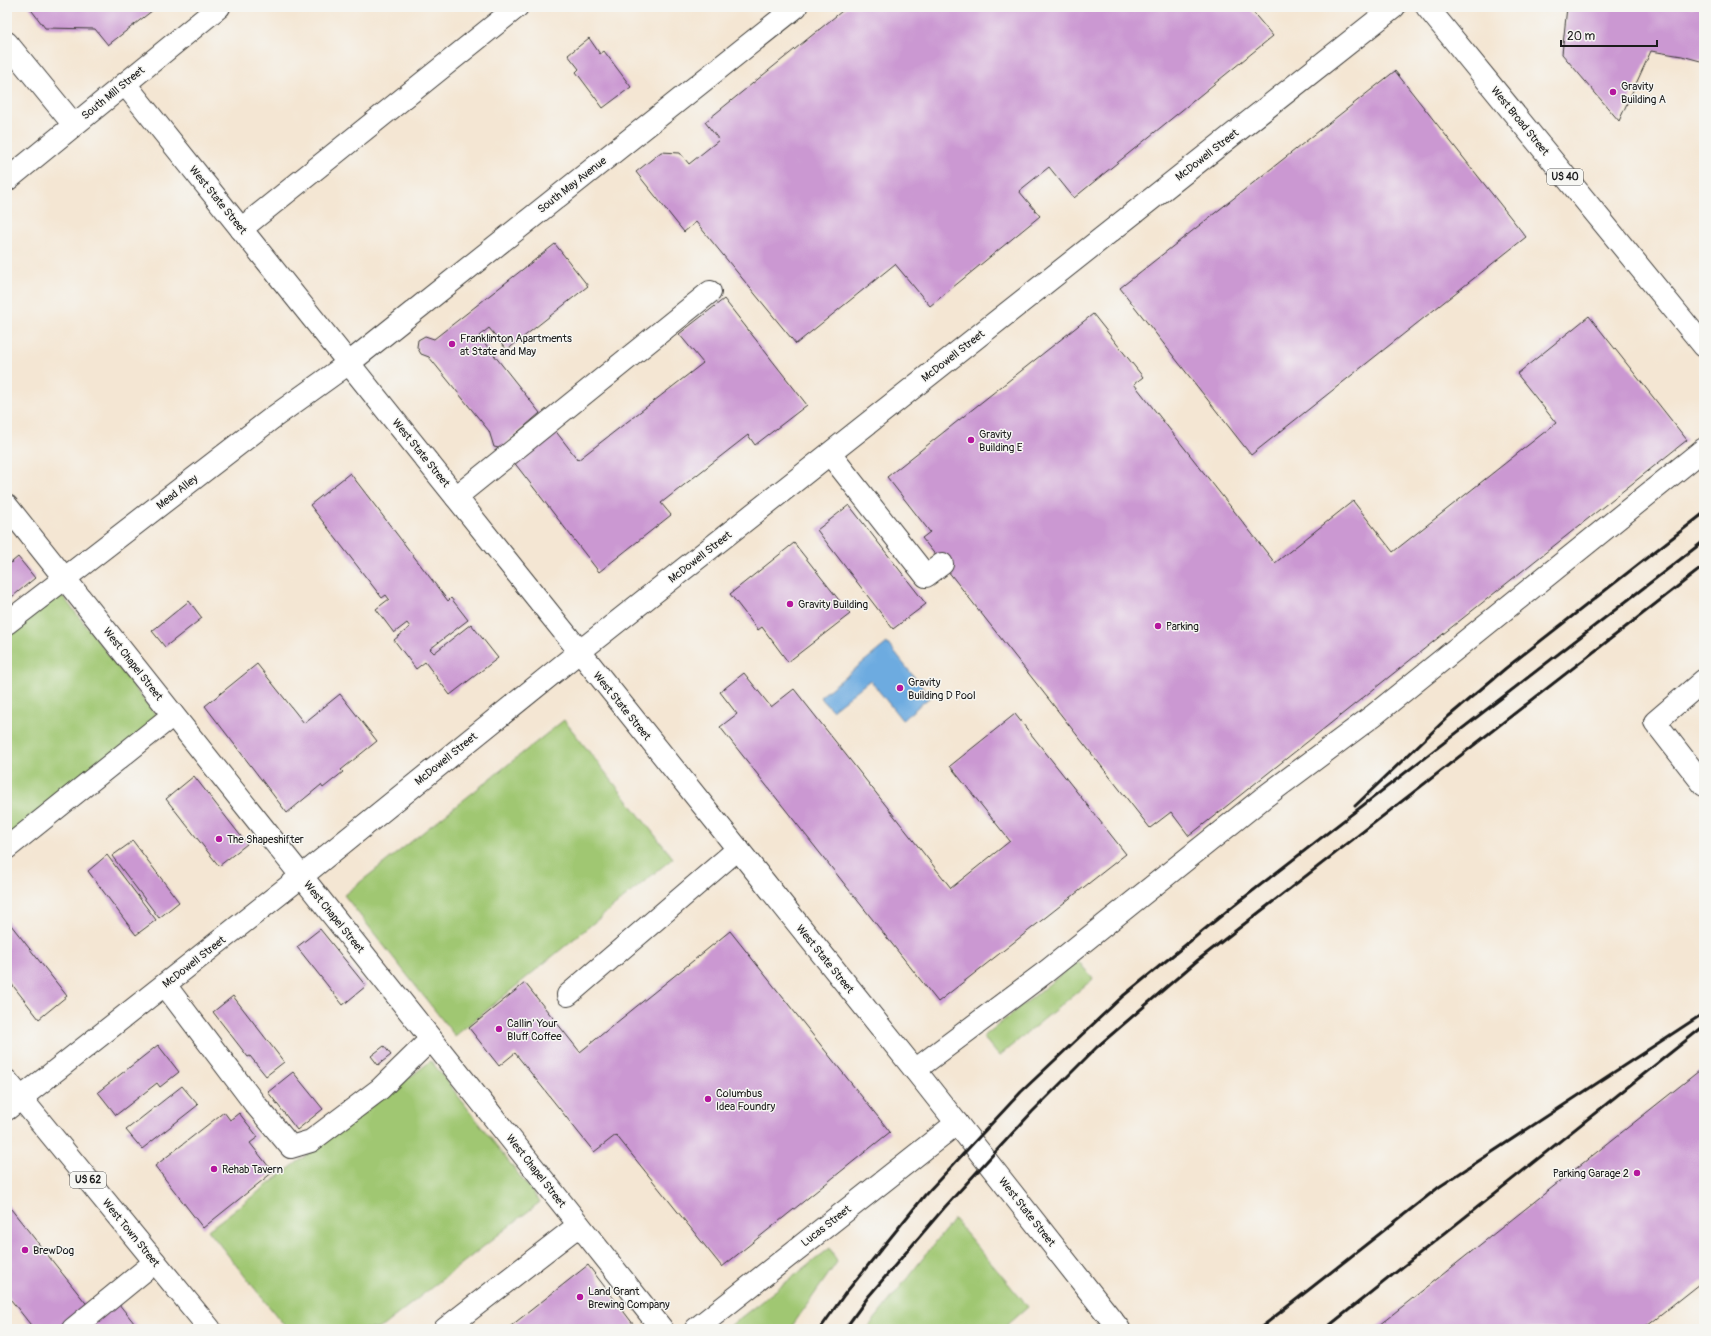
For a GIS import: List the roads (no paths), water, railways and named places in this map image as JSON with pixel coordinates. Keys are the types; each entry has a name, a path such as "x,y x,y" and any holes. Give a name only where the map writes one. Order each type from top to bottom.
{"street":[{"name":"South Mill Street","path":"7,180 220,7"},
{"path":"241,229 517,7"},
{"name":"South May Avenue","path":"349,363 796,7"},
{"name":"McDowell Street","path":"14,1104 302,876 579,652 1394,7"},
{"name":"West Broad Street","path":"1427,7 1704,346"},
{"path":"7,43 74,125"},
{"name":"West State Street","path":"125,84 915,1070 1119,1329"},
{"path":"456,497 710,292"},
{"name":"Mead Alley","path":"7,623 271,419 349,363"},
{"path":"915,1070 1047,971 1263,798 1374,715 1704,449"},
{"path":"830,454 926,576 942,564"},
{"name":"West Chapel Street","path":"7,506 66,578 662,1329"},
{"path":"1704,680 1655,722 1704,784"},
{"path":"7,848 174,715"},
{"path":"568,995 738,849"},
{"path":"165,984 255,1104 291,1148 311,1141 380,1089 431,1039"},
{"name":"West Town Street","path":"7,1081 14,1104 155,1262 210,1329"},
{"name":"Lucas Street","path":"696,1329 957,1123"},
{"path":"445,1329 579,1225"},
{"path":"73,1329 155,1262"}],"water":[{"name":"Gravity Building D Pool","path":"887,643 930,697 902,720 870,680 832,710 820,697"}],"railway":[{"path":"1355,806 1449,716 1506,668 1704,513"},
{"path":"820,1329 844,1295 925,1195 1021,1092 1123,996 1232,907 1704,541"},
{"path":"845,1329 868,1297 944,1208 1032,1112 1097,1047 1198,960 1704,566"},
{"path":"1259,1329 1439,1187 1704,1013"},
{"path":"1325,1329 1704,1026"}],"place":[{"name":"Gravity Building A","path":"1613,92"},
{"name":"Franklinton Apartments at State and May","path":"452,344"},
{"name":"Gravity Building E","path":"971,440"},
{"name":"Gravity Building","path":"790,604"},
{"name":"Parking","path":"1158,626"},
{"name":"Gravity Building D Pool","path":"900,688"},
{"name":"The Shapeshifter","path":"219,839"},
{"name":"Callin' Your Bluff Coffee","path":"499,1029"},
{"name":"Columbus Idea Foundry","path":"708,1099"},
{"name":"Rehab Tavern","path":"214,1169"},
{"name":"Parking Garage 2","path":"1637,1173"},
{"name":"BrewDog","path":"25,1250"},
{"name":"Land Grant Brewing Company","path":"580,1297"}]}
